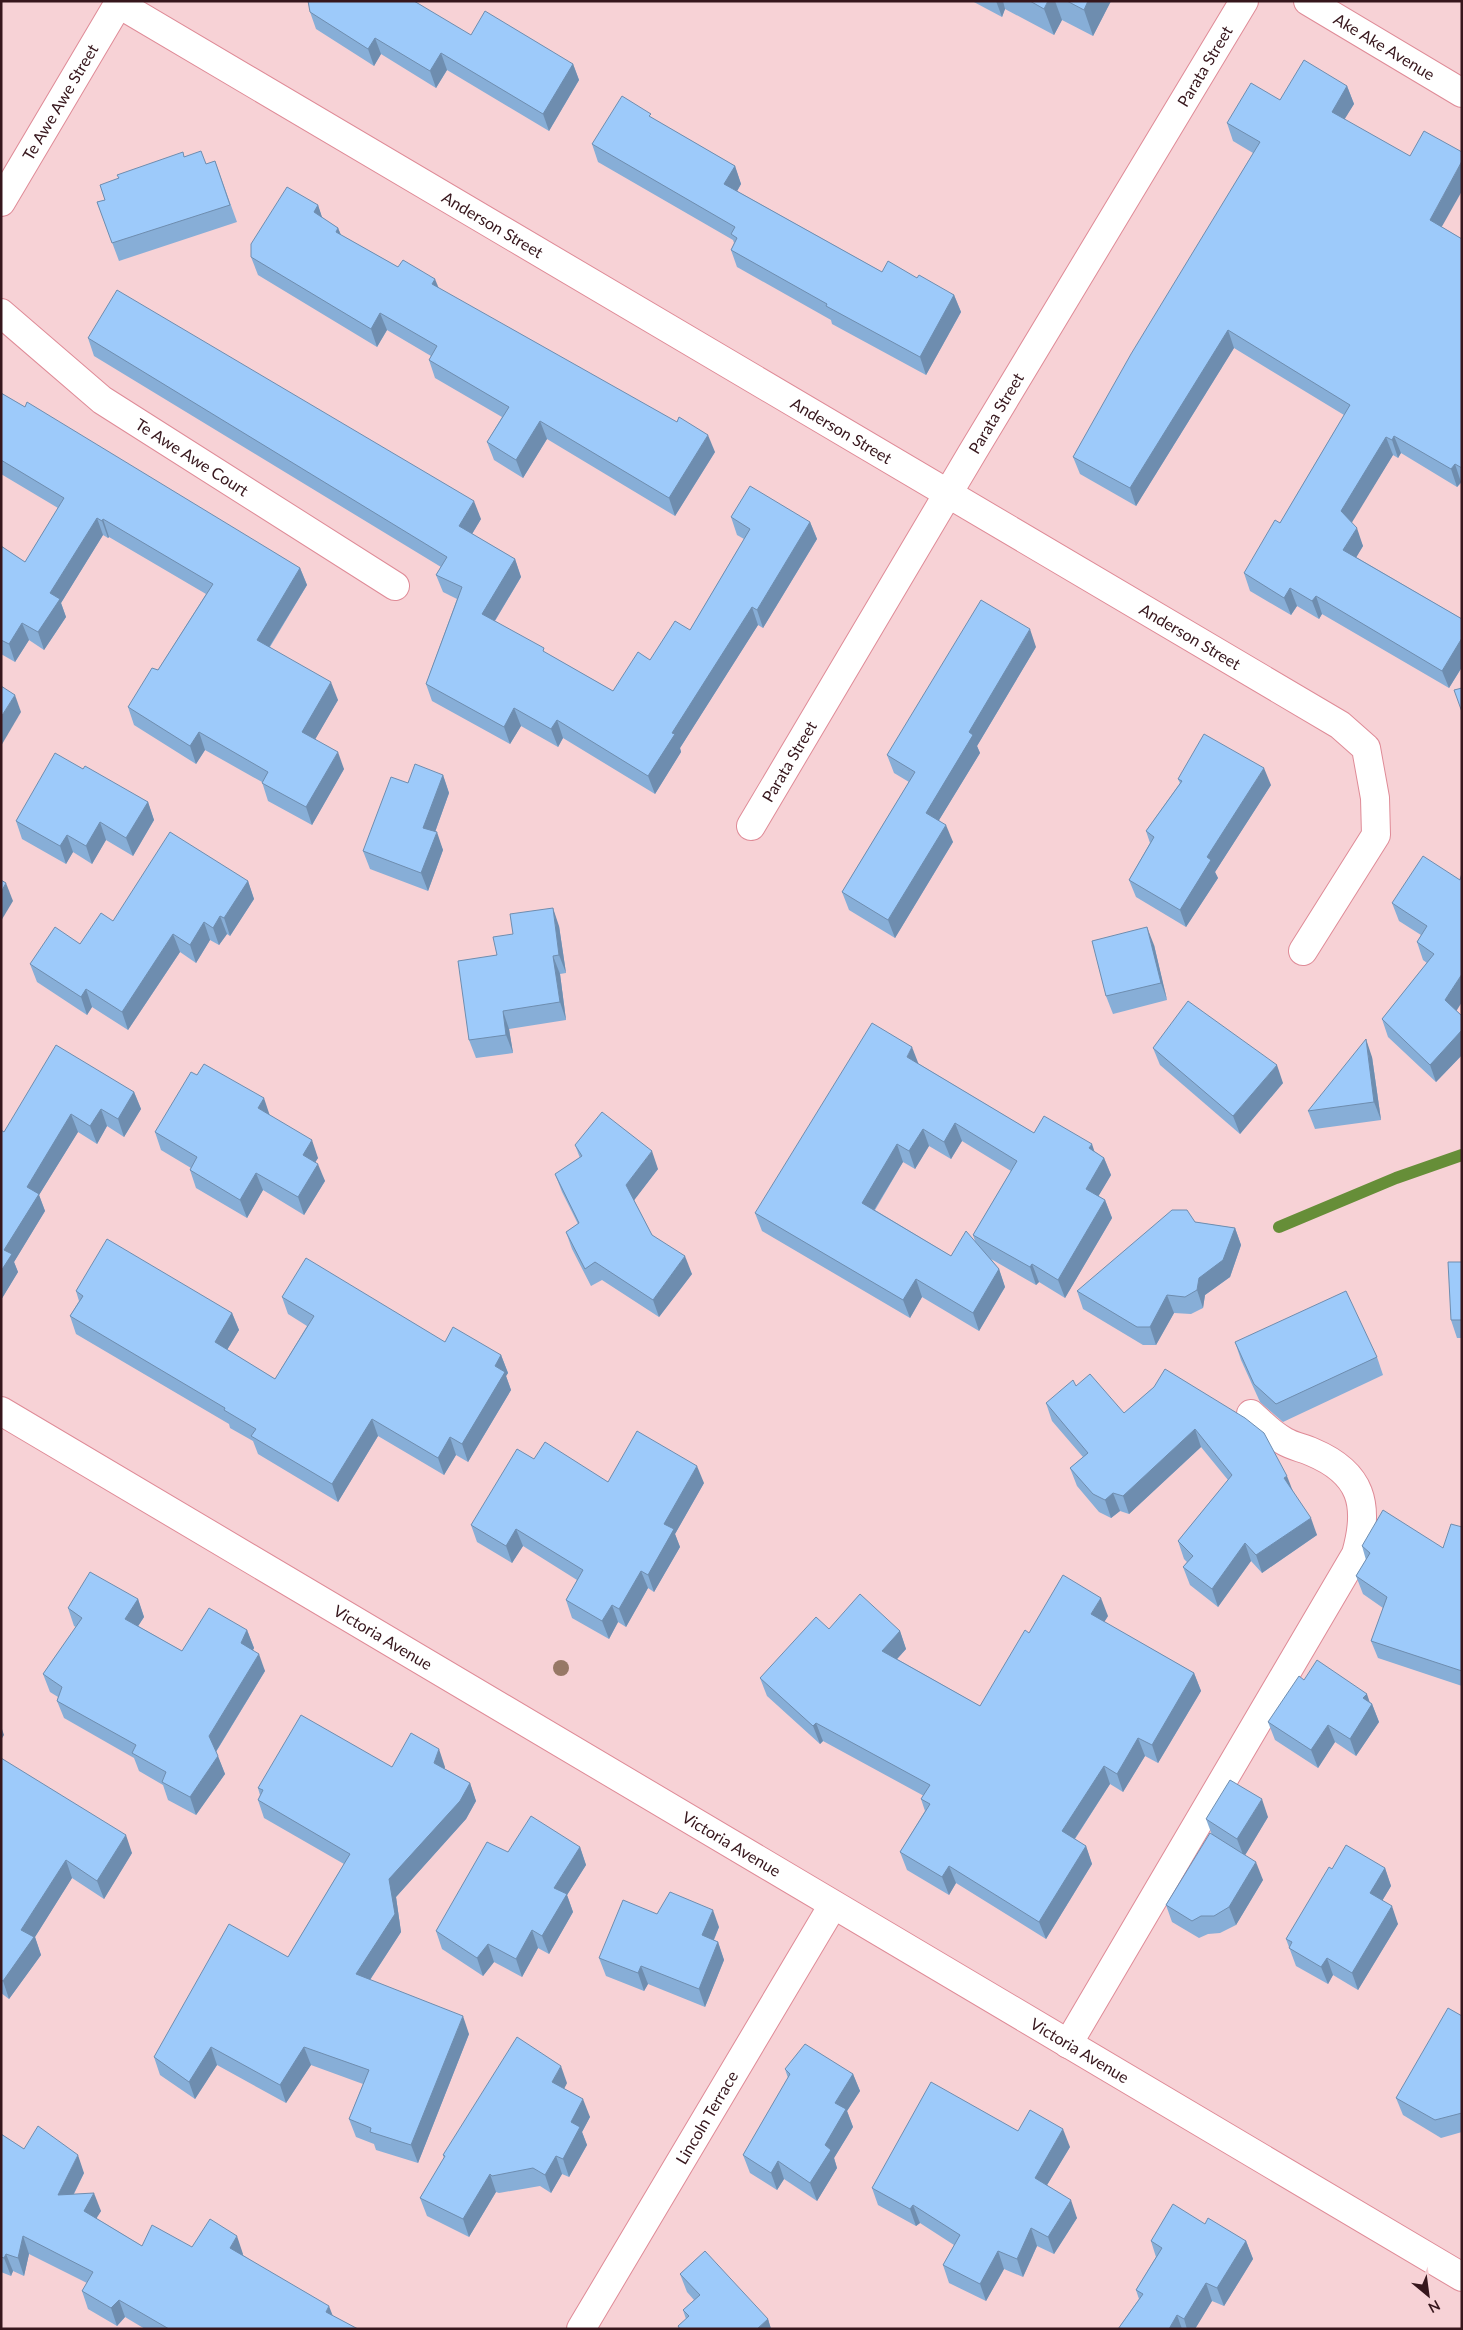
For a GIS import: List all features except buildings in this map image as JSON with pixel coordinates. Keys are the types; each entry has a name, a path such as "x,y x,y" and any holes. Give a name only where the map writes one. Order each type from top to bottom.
{"street":[{"name":"Parata Street","path":"751,826 1244,1"},
{"name":"Ake Ake Avenue","path":"1308,1 1462,93"},
{"name":"Anderson Street","path":"119,2 948,494 1340,724 1366,748 1375,798 1376,835 1304,951"},
{"name":"Te Awe Awe Street","path":"1,202 119,2"},
{"name":"Te Awe Awe Court","path":"1,313 102,400 395,586"},
{"name":"Victoria Avenue","path":"1,1412 1462,2277"},
{"path":"1068,2044 1356,1554 1363,1529 1360,1499 1351,1477 1340,1466 1331,1461 1285,1442 1270,1432 1251,1414"},
{"name":"Lincoln Terrace","path":"581,2329 833,1905"}],"waterway":[{"path":"1279,1227 1396,1178 1462,1155"}]}
